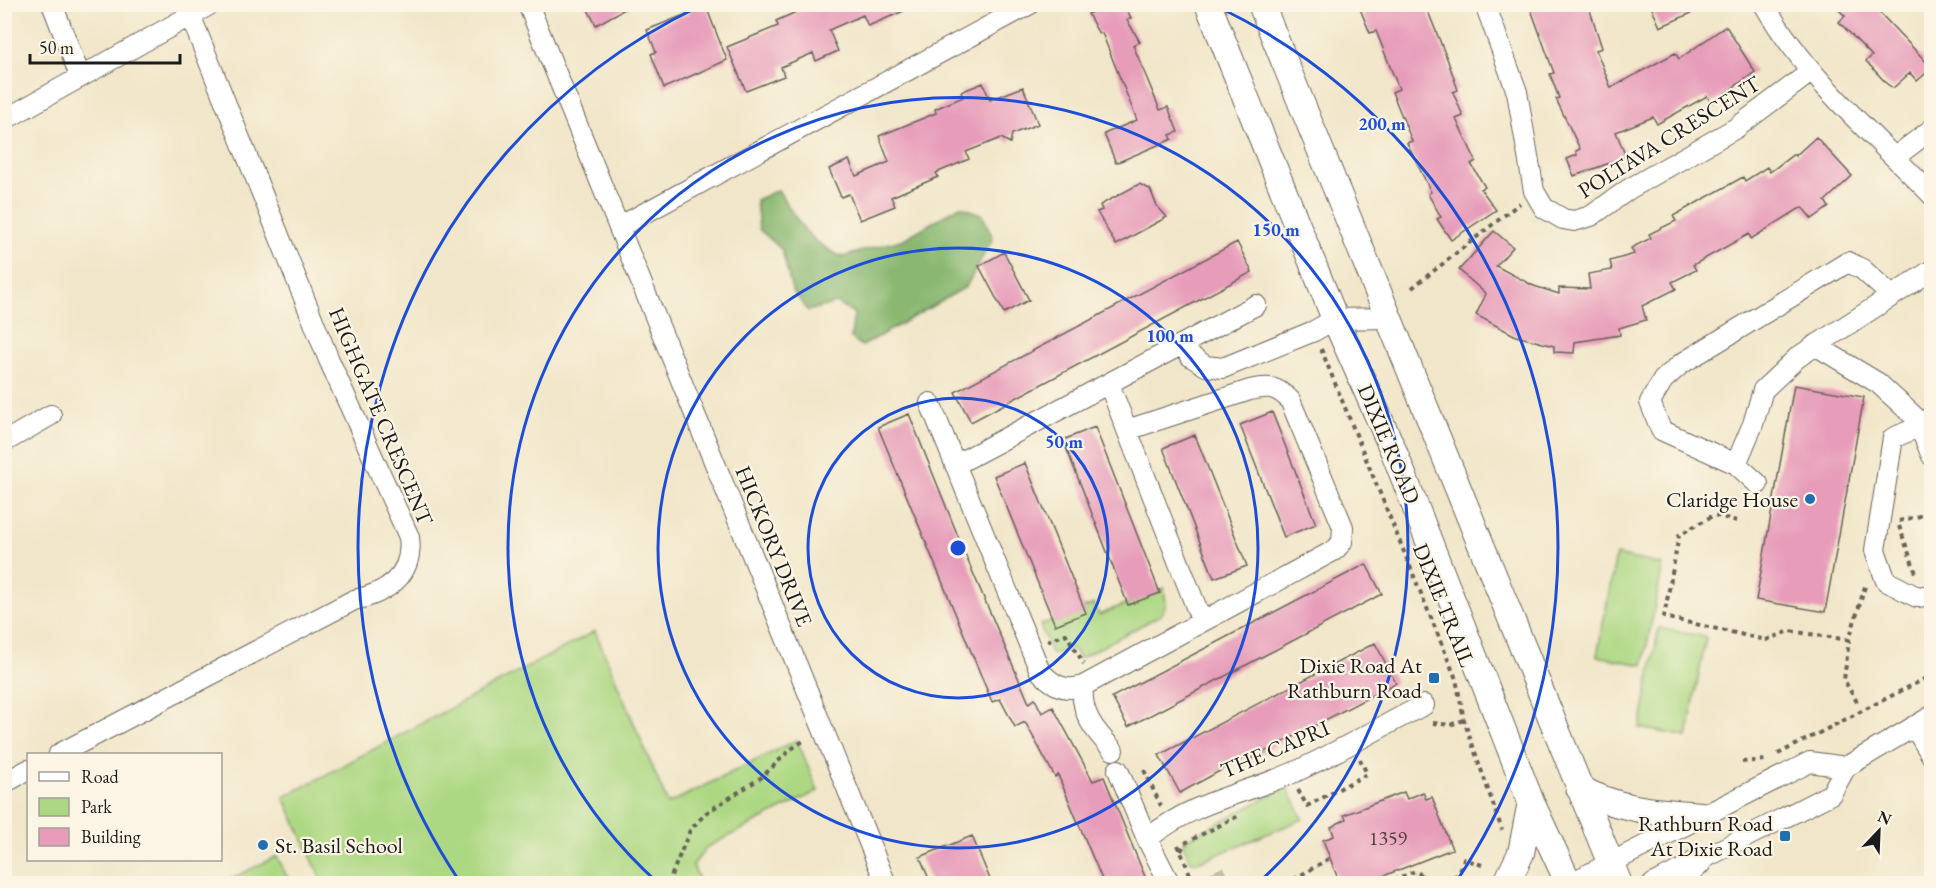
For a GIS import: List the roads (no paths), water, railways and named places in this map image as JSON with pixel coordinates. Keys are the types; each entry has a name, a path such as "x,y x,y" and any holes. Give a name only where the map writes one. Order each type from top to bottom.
{"main road":[{"name":"DIXIE ROAD","path":"1208,4 1325,325 1394,452 1531,802 1569,884"},
{"name":"DIXIE ROAD","path":"1261,4 1615,873"},
{"path":"1579,788 1600,800 1622,807 1702,815"},
{"path":"1506,884 1521,853 1531,802"},
{"path":"1676,884 1698,862"}],"street":[{"path":"52,4 80,76"},
{"path":"4,120 211,4"},
{"name":"HICKORY DRIVE","path":"528,4 886,884"},
{"path":"619,227 1030,4"},
{"name":"POLTAVA CRESCENT","path":"1485,4 1517,92 1534,191 1544,208 1552,215 1569,220 1585,218 1629,189 1736,129 1812,71"},
{"path":"1764,4 1791,47 1812,71 1932,195"},
{"name":"HIGHGATE CRESCENT","path":"61,753 354,600 368,597 392,585 407,566 411,553 409,537 329,360 191,17"},
{"path":"1895,157 1932,129"},
{"path":"1758,484 1736,464 1661,430 1650,402 1663,380 1681,364 1848,262 1862,268 1892,296"},
{"path":"1736,464 1753,424 1763,390 1798,357 1932,270"},
{"path":"955,465 1256,305"},
{"path":"1183,344 1190,356 1206,366 1223,368 1325,325 1387,318"},
{"path":"1815,345 1878,382 1916,418 1926,423"},
{"path":"1109,384 1202,622"},
{"path":"930,403 1040,671 1052,684 1081,682 1202,622 1335,550 1342,542 1342,527 1290,400 1278,388 1269,386 1250,390 1127,430"},
{"path":"4,442 51,415"},
{"path":"1926,423 1932,456"},
{"path":"1926,423 1893,438 1875,550 1886,581 1917,597 1928,596"},
{"path":"1081,682 1082,697 1090,725 1113,750"},
{"name":"THE CAPRI","path":"1147,839 1168,822 1201,804 1296,771 1424,705"},
{"path":"1653,884 1831,794 1846,767 1932,716"},
{"path":"1914,726 1932,756"},
{"path":"1569,884 1615,873 1702,815 1810,762 1846,767"},
{"path":"1118,770 1147,839 1170,884"},
{"path":"4,783 27,771"}],"tunnel":[{"path":"1214,871 1220,884"}],"place":[{"name":"Claridge House","path":"1810,499"},
{"name":"Dixie Road At Rathburn Road","path":"1434,678"},
{"name":"Rathburn Road At Dixie Road","path":"1785,836"},
{"name":"St. Basil School","path":"263,845"}]}
